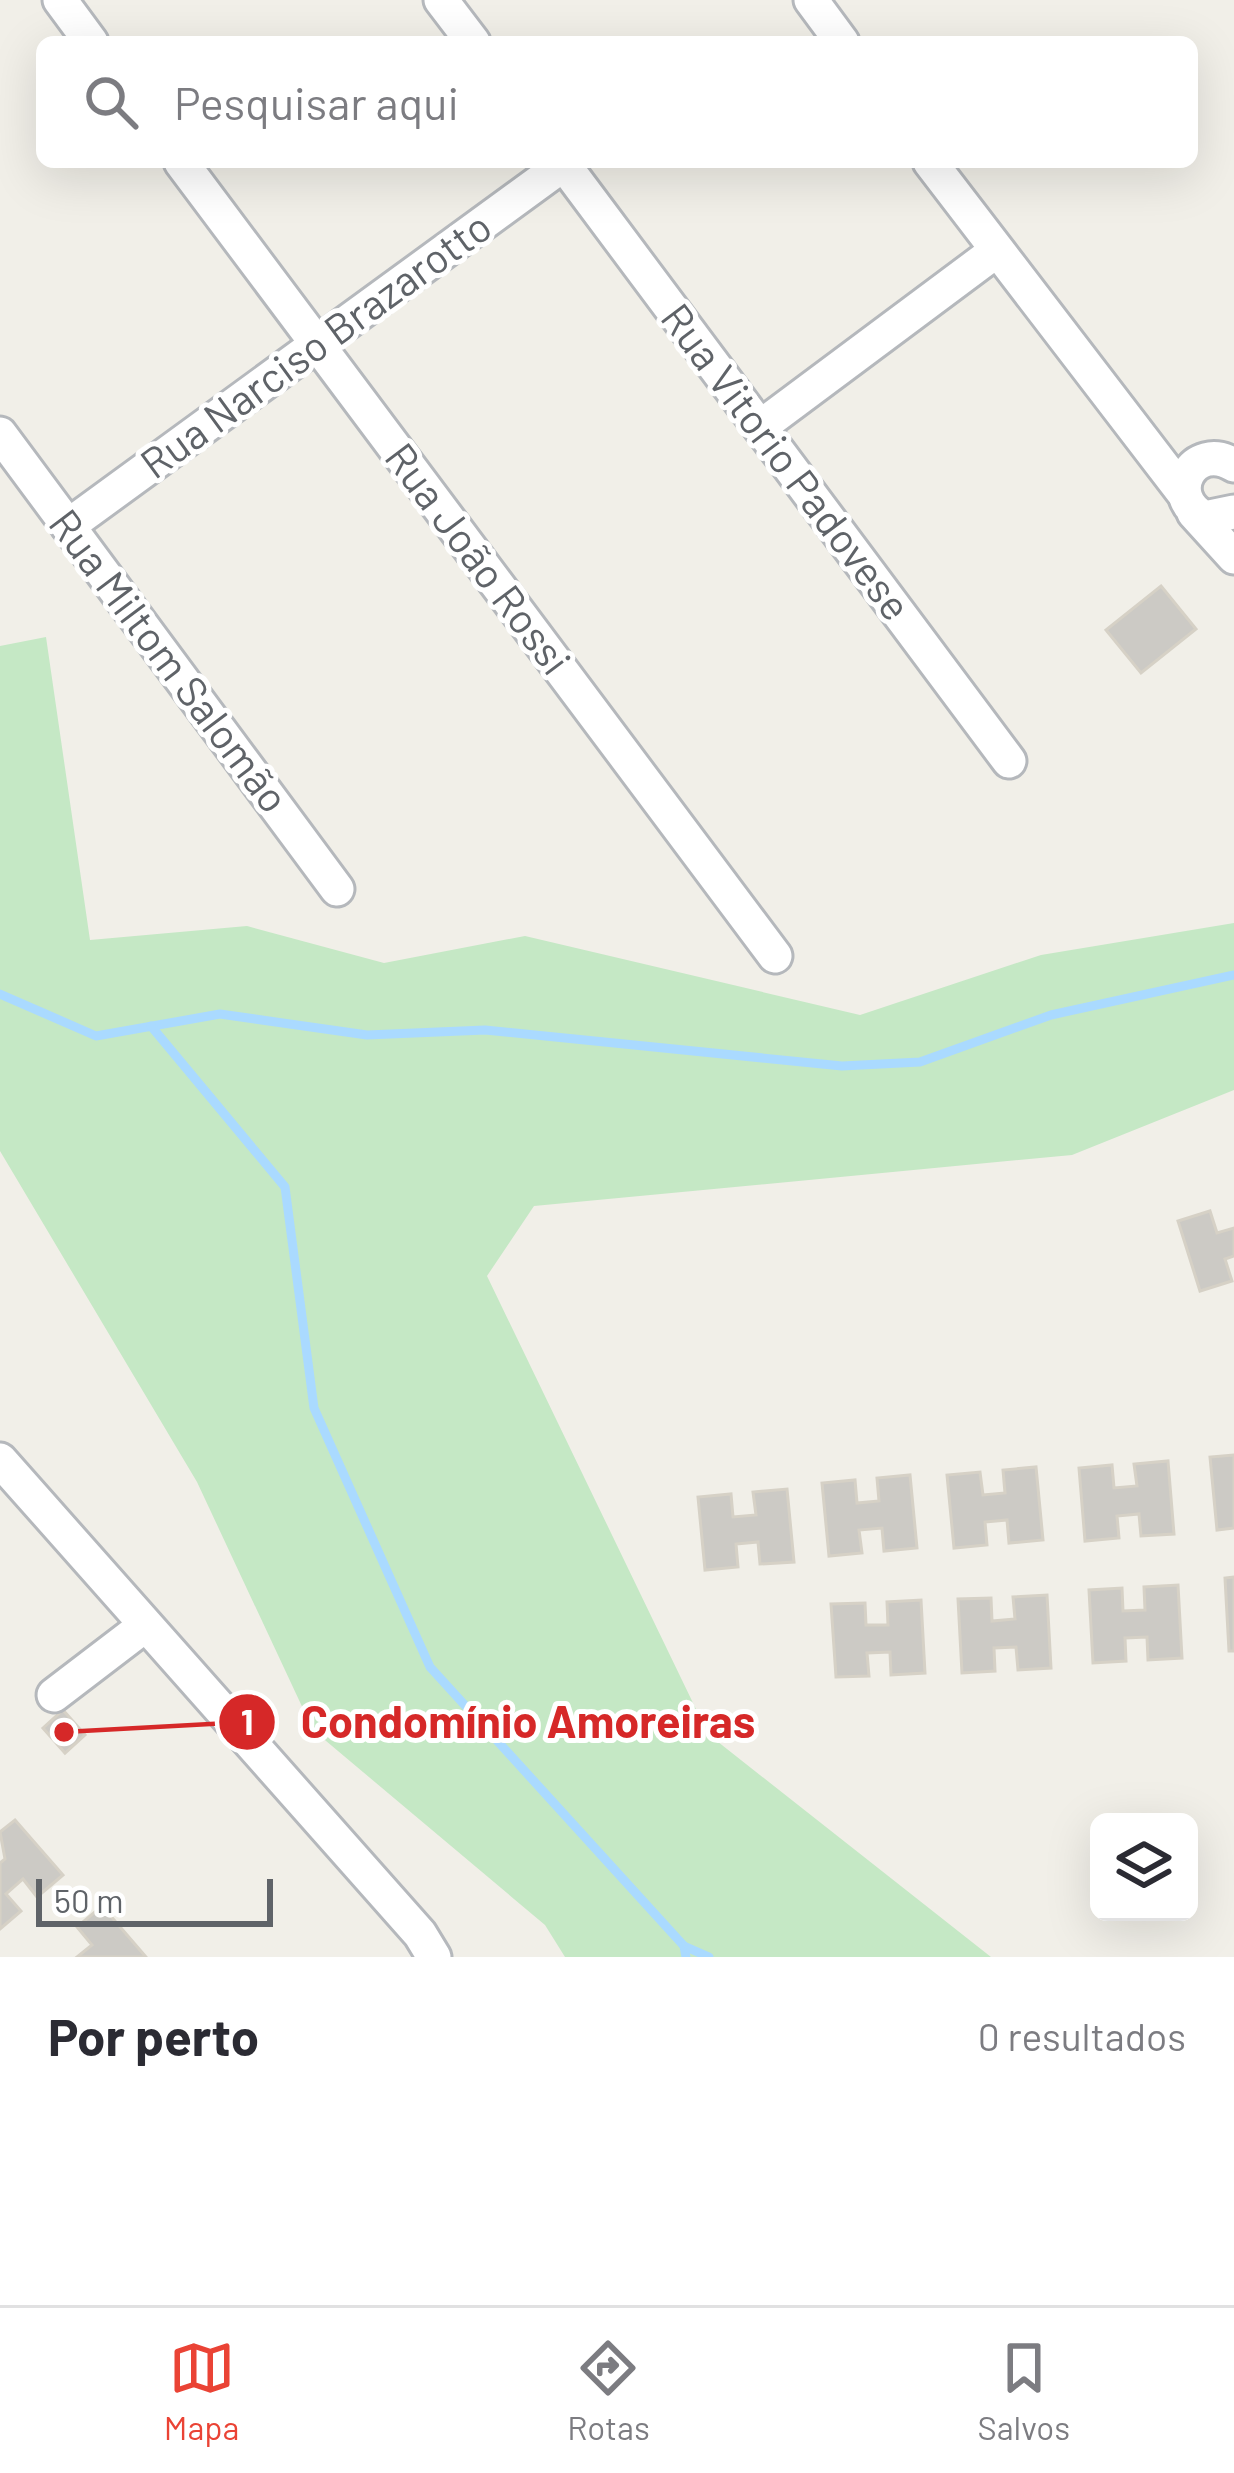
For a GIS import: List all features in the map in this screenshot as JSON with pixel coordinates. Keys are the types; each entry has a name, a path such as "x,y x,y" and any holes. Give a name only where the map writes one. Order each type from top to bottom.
{"street":[{"path":"60,0 87,36"},
{"path":"441,0 468,36"},
{"path":"811,0 838,36"},
{"name":"Rua João Rossi","path":"185,168 775,956"},
{"name":"Rua Narciso Brazarotto","path":"68,526 556,168"},
{"name":"Rua Vitorio Padovese","path":"567,168 1009,761"},
{"path":"934,168 1130,423 1216,520 1234,512"},
{"path":"760,427 995,251"},
{"name":"Rua Miltom Salomão","path":"2,441 337,889"},
{"path":"1189,490 1202,459 1232,462"},
{"path":"1189,490 1234,557"},
{"path":"0,1460 143,1627 420,1934 434,1957"},
{"path":"54,1695 143,1627"}],"green space":[{"path":"46,637 90,940 247,926 384,963 525,936 860,1015 1041,955 1234,923 1234,1090 1072,1155 534,1206 487,1276 708,1734 991,1957 565,1957 545,1925 313,1730 197,1482 0,1151 0,646"}],"building":[{"path":"1161,586 1196,629 1141,673 1106,630"},
{"path":"1210,1211 1217,1233 1234,1228 1234,1256 1225,1259 1232,1281 1200,1291 1178,1221"},
{"path":"1234,1455 1234,1528 1217,1530 1210,1457"},
{"path":"1168,1461 1174,1534 1141,1536 1139,1514 1117,1516 1119,1538 1085,1541 1079,1468 1112,1465 1114,1488 1137,1486 1134,1464"},
{"path":"1036,1467 1043,1540 1009,1543 1007,1520 985,1522 987,1545 954,1548 947,1475 980,1472 983,1495 1005,1493 1003,1470"},
{"path":"910,1475 917,1548 884,1551 882,1528 859,1530 862,1553 829,1556 822,1483 855,1480 857,1503 879,1501 877,1478"},
{"path":"787,1489 794,1562 760,1564 758,1542 736,1544 738,1567 705,1570 698,1497 731,1494 733,1517 756,1515 753,1492"},
{"path":"1234,1577 1234,1651 1229,1651 1225,1578"},
{"path":"1178,1585 1182,1658 1148,1660 1147,1637 1125,1638 1126,1661 1093,1663 1089,1590 1122,1588 1123,1611 1145,1610 1144,1587"},
{"path":"1047,1595 1051,1668 1018,1670 1016,1647 994,1648 995,1671 962,1673 958,1599 991,1598 992,1621 1015,1619 1013,1597"},
{"path":"921,1600 925,1673 891,1675 890,1652 867,1653 869,1676 836,1677 831,1604 865,1603 866,1625 888,1625 887,1602"},
{"path":"63,1710 85,1735 65,1753 43,1728"},
{"path":"15,1820 63,1875 37,1897 23,1879 6,1894 21,1911 0,1929 0,1863 5,1859 0,1832"},
{"path":"102,1906 146,1957 77,1957 92,1945 77,1927"}],"waterway":[{"path":"0,994 96,1036 220,1014 367,1035 485,1030 842,1066 920,1062 1051,1015 1234,975"},
{"path":"151,1026 285,1187 314,1408 430,1667 684,1946 686,1957"},
{"path":"684,1946 709,1957"}],"place":[{"name":"Condomínio Amoreiras","path":"64,1732"}]}
